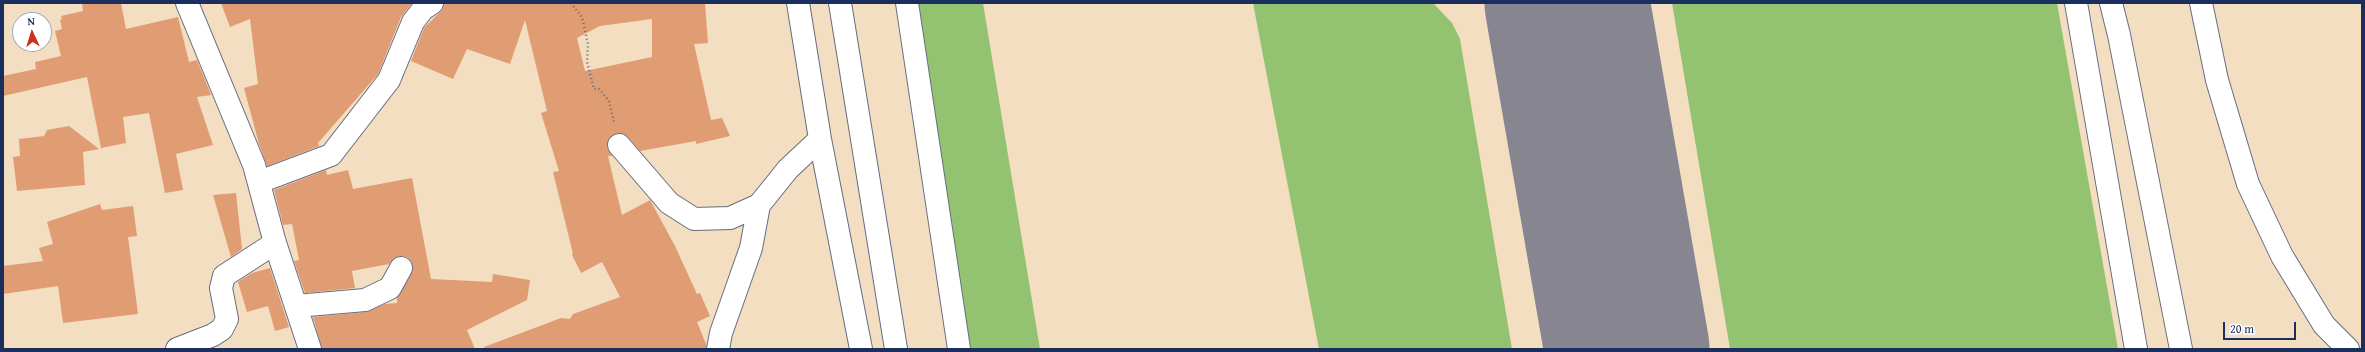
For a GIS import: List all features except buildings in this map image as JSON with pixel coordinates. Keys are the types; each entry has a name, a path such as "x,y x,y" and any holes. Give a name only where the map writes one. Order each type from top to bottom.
{"street":[{"path":"187,3 259,182 275,243 310,349"},
{"path":"259,182 331,156 389,80 412,22 423,9 432,3"},
{"path":"798,3 820,139 861,349"},
{"path":"840,3 896,349"},
{"path":"907,3 959,349"},
{"path":"2076,3 2136,349"},
{"path":"2111,3 2120,35 2181,349"},
{"path":"2201,3 2217,80 2248,184 2282,256 2324,325 2348,349"},
{"path":"618,145 669,204 694,219 730,218 759,205 788,169 820,139"},
{"path":"718,349 751,248 759,205"},
{"path":"178,349 213,335 222,329 227,319 221,288 224,276 275,243"},
{"path":"296,306 365,300 390,288 401,268"}],"path":[{"path":"572,3 582,17 588,44 587,62 594,89 599,89 609,101 618,145"}],"green space":[{"path":"916,3 983,3 1040,349 969,349"},
{"path":"1253,3 1433,3 1452,23 1460,39 1512,349 1319,349"},
{"path":"1672,3 2057,3 2118,349 1730,349"}],"runway":[{"path":"1567,3 1627,349"}]}
